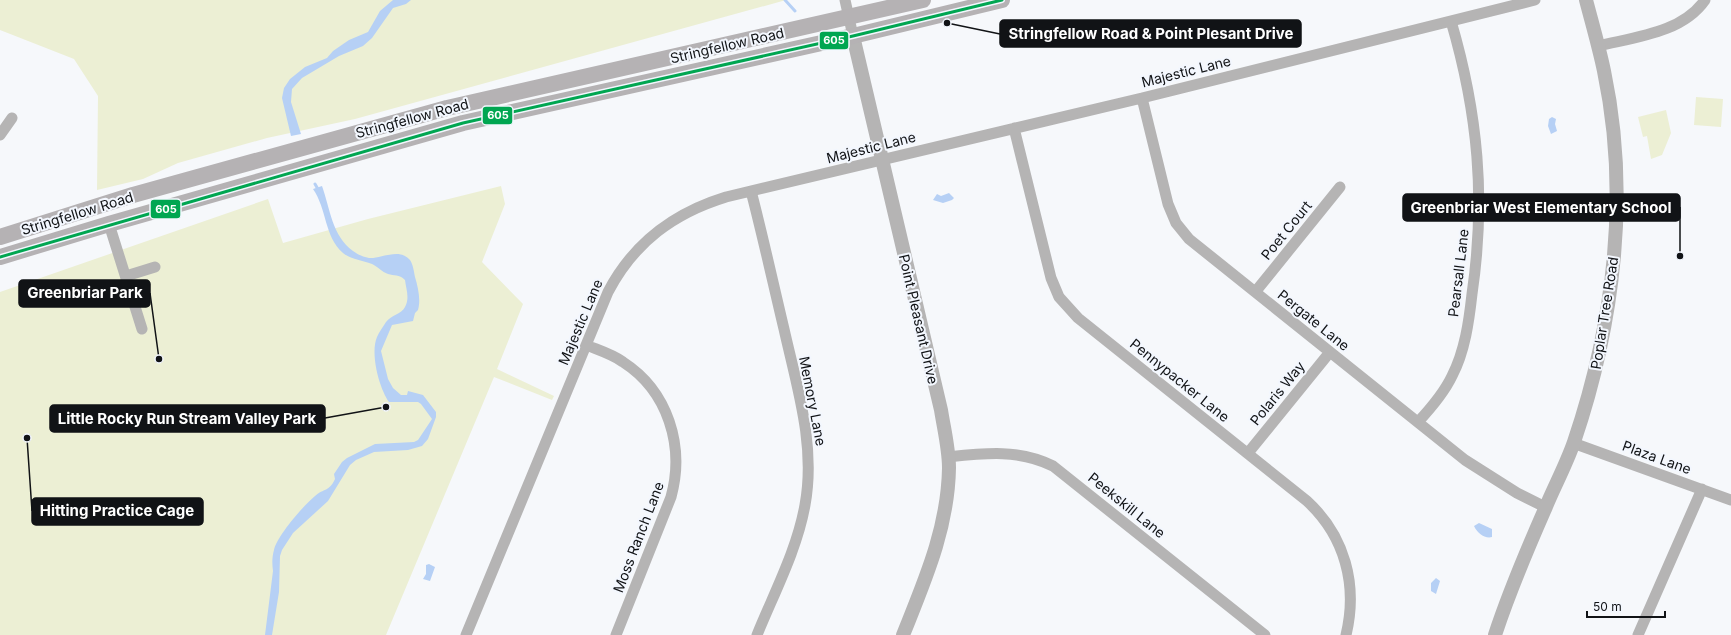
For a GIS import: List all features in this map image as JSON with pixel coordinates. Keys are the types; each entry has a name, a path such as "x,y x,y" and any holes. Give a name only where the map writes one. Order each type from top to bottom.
{"main road":[{"name":"Stringfellow Road","path":"0,237 133,195 447,108 923,0"},
{"name":"Stringfellow Road","path":"0,257 108,224 463,123 853,36 1002,0"}],"street":[{"name":"Point Pleasant Drive","path":"845,0 941,410 948,457 947,500 935,554 903,635"},
{"name":"Majestic Lane","path":"466,635 586,345 615,279 630,258 646,240 666,224 692,209 726,196 1142,98 1535,0"},
{"name":"Poplar Tree Road","path":"1495,635 1517,575 1573,443 1594,380 1602,342 1615,245 1616,187 1614,139 1604,70 1586,0"},
{"path":"1598,46 1668,28 1693,14 1705,0"},
{"name":"Pearsall Lane","path":"1418,422 1444,390 1459,361 1470,314 1477,250 1479,190 1476,138 1468,87 1451,21"},
{"name":"Pergate Lane","path":"1142,98 1168,204 1176,223 1189,239 1483,473 1545,507"},
{"path":"0,135 12,118"},
{"name":"Pennypacker Lane","path":"1014,128 1052,278 1063,302 1078,318 1311,504 1333,532 1344,554 1351,585 1352,600 1346,635"},
{"name":"Poet Court","path":"1256,291 1340,187"},
{"name":"Memory Lane","path":"751,191 805,422 809,469 808,488 802,521 795,543 757,635"},
{"path":"108,224 142,329"},
{"path":"126,276 155,267"},
{"name":"Moss Ranch Lane","path":"586,345 622,361 649,385 667,414 676,447 676,473 671,497 616,635"},
{"name":"Polaris Way","path":"1248,453 1330,352"},
{"name":"Plaza Lane","path":"1573,443 1731,500"},
{"name":"Peekskill Lane","path":"948,457 1006,453 1034,458 1053,466 1265,635"},
{"path":"1638,635 1702,489"}],"green space":[{"path":"0,0 786,0 355,119 267,138 178,163 143,179 97,190 98,96 74,59 0,30"},
{"path":"1696,97 1723,99 1721,127 1694,125"},
{"path":"1666,110 1671,133 1662,155 1651,159 1647,136 1643,137 1638,117"},
{"path":"501,186 505,204 482,262 523,304 497,369 554,396 552,400 494,377 386,635 0,635 0,292 268,199 283,243 368,219"}],"water":[{"path":"393,0 411,0 406,4 393,8 372,38 363,46 339,56 302,78 292,89 291,102 301,134 291,136 282,98 284,88 290,79 305,67 327,58 333,51 349,40 368,32 380,11"},
{"path":"1552,117 1556,119 1555,124 1557,131 1551,134 1548,126 1549,119"},
{"path":"322,186 336,230 340,238 353,251 369,258 390,254 401,254 406,256 411,262 419,294 418,310 415,313 413,321 392,325 381,351 388,379 393,388 401,395 407,395 408,391 423,395 436,412 436,417 428,439 422,446 408,450 374,452 356,460 350,465 328,501 293,533 282,550 280,556 279,592 272,635 265,635 273,571 273,553 280,537 291,522 315,496 331,486 335,479 334,474 342,462 347,458 375,444 414,442 418,440 432,419 418,402 389,402 379,380 375,361 375,344 377,337 386,322 405,307 407,297 405,280 399,276 390,275 372,264 350,257 343,253 332,239 318,197 313,189"},
{"path":"949,193 954,198 952,200 943,203 933,200 937,194 941,196"},
{"path":"1479,523 1492,529 1492,537 1484,536 1477,531 1474,526"},
{"path":"429,564 435,567 430,581 423,579 426,574 426,565"},
{"path":"1436,578 1440,581 1436,594 1431,591 1431,583"}],"waterway":[{"path":"785,0 795,11"},
{"path":"315,184 319,191"}],"transit line":[{"name":"605","path":"0,257 463,123 853,36 1002,0"}],"place":[{"name":"Stringfellow Road & Point Plesant Drive","path":"947,23"},
{"name":"Greenbriar West Elementary School","path":"1680,256"},
{"name":"Greenbriar Park","path":"159,359"},
{"name":"Little Rocky Run Stream Valley Park","path":"386,407"},
{"name":"Hitting Practice Cage","path":"27,438"}]}
